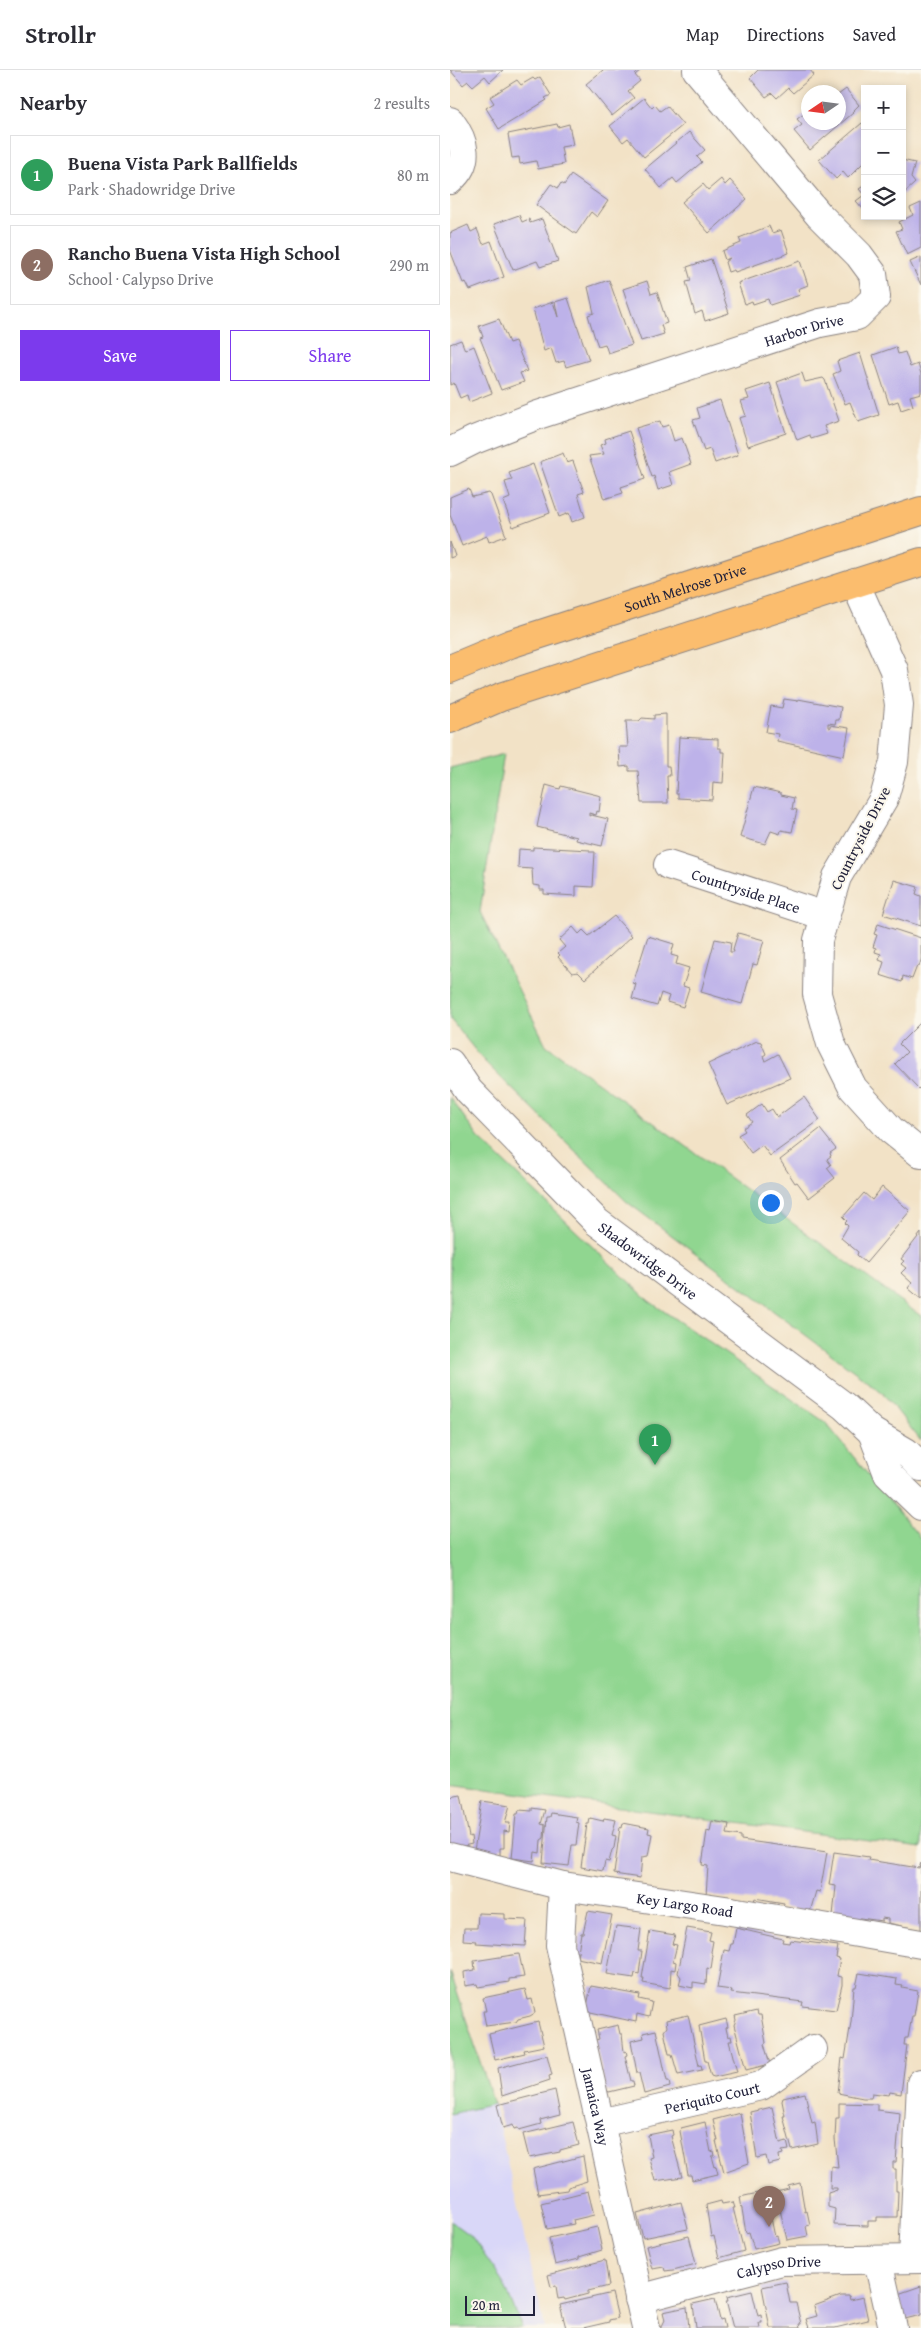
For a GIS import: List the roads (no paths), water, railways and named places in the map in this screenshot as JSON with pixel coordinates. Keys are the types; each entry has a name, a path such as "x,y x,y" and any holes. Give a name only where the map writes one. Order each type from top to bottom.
{"main road":[{"name":"South Melrose Drive","path":"450,670 510,644 921,511"},
{"path":"450,718 501,697 921,562"}],"street":[{"name":"Harbor Drive","path":"450,452 474,440 538,415 820,323 857,316 876,297 873,274 859,255 819,215 697,70"},
{"path":"450,121 462,136 464,156 458,173 450,180"},
{"name":"Countryside Drive","path":"855,583 894,670 899,705 894,762 884,798 837,877 818,940 817,994 831,1044 852,1088 891,1130 921,1154"},
{"name":"Countryside Place","path":"668,866 825,916"},
{"name":"Shadowridge Drive","path":"450,1063 469,1091 597,1222 844,1406 872,1432 906,1452 921,1467"},
{"name":"Shadowridge Drive","path":"872,1432 888,1474 921,1506"},
{"name":"Key Largo Road","path":"450,1857 563,1886 725,1910 921,1944"},
{"name":"Jamaica Way","path":"563,1886 560,1945 646,2328"},
{"name":"Periquito Court","path":"600,2123 761,2086 813,2049"},
{"path":"917,2259 921,2083"},
{"name":"Calypso Drive","path":"639,2299 782,2261 917,2259"},
{"path":"878,2261 893,2328"}],"place":[{"name":"Buena Vista Park Ballfields","path":"655,1465"},
{"name":"Rancho Buena Vista High School","path":"769,2227"}]}
